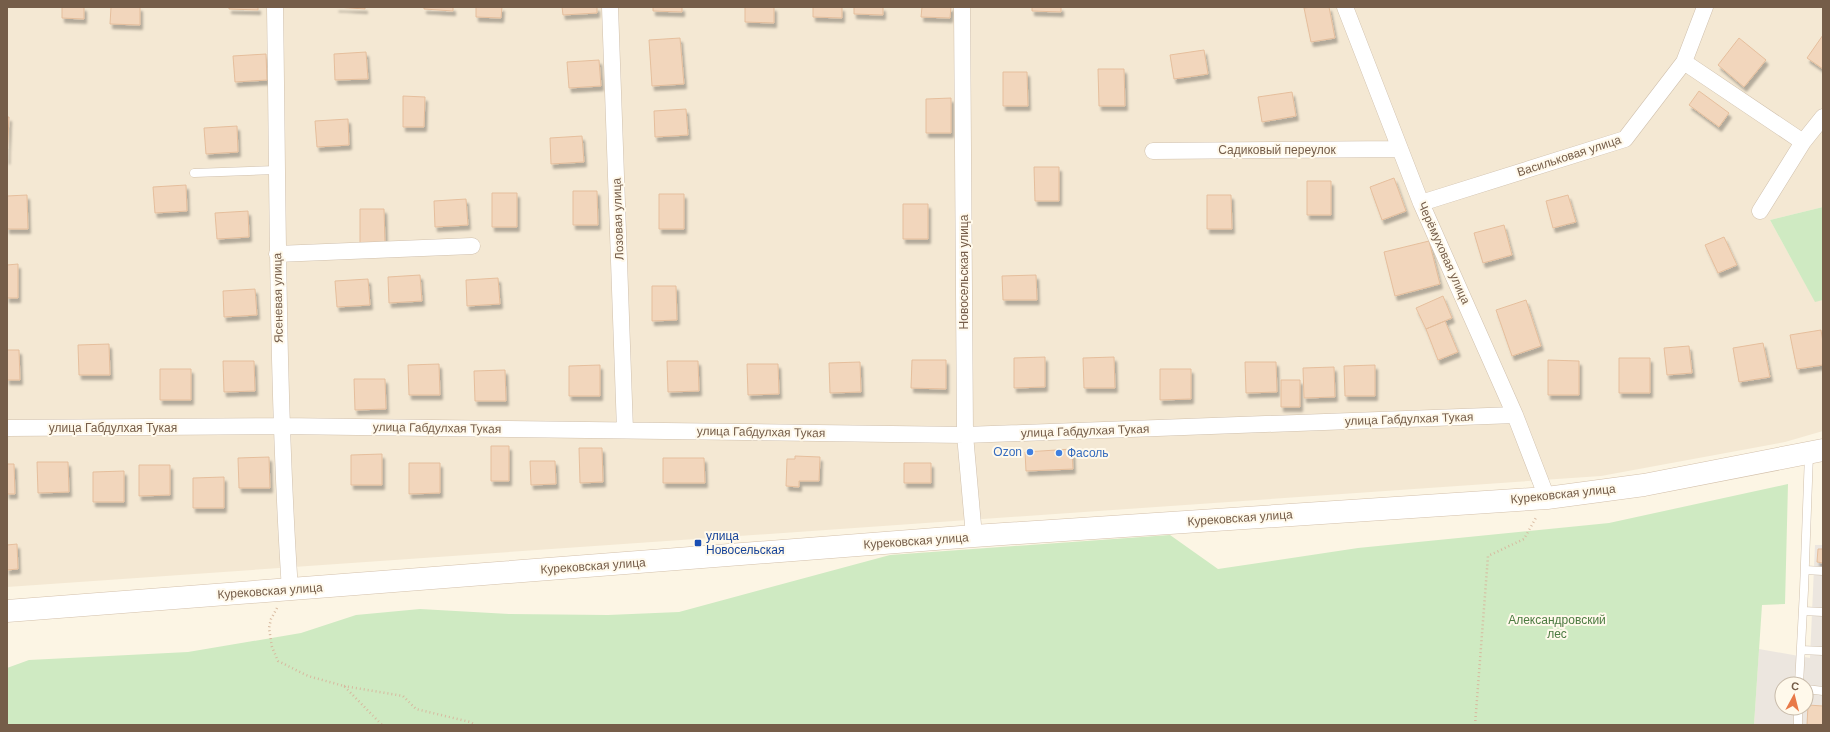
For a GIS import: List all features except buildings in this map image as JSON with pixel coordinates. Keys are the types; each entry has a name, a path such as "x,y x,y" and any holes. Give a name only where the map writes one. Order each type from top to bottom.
{"street":[{"name":"Ясеневая улица","path":"275,7 277,254 282,426 290,590"},
{"name":"Лозовая улица","path":"610,7 625,430"},
{"name":"Новосельская улица","path":"962,7 965,435 974,536"},
{"name":"Черёмуховая улица","path":"1345,7 1421,203 1515,415 1547,498"},
{"name":"Васильковая улица","path":"1421,203 1625,139 1684,62 1705,7"},
{"path":"1684,62 1803,142"},
{"path":"1760,211 1803,142 1823,117"},
{"name":"Садиковый переулок","path":"1153,151 1400,149"},
{"path":"277,254 472,246"},
{"name":"улица Габдулхая Тукая","path":"7,428 282,426 965,435 1515,415"},
{"name":"Курековская улица","path":"7,611 974,536 1547,498 1644,485 1816,451"}],"lane":[{"path":"194,173 277,170"},
{"path":"1799,676 1805,570 1816,451"},
{"path":"1805,570 1823,571"},
{"path":"1803,611 1823,612"},
{"path":"1801,650 1823,651"}],"path":[{"path":"1475,725 1488,556 1524,539 1547,498"},
{"path":"290,590 271,619 270,628 272,647 278,661 308,676 344,686 402,696 416,709 470,722 475,725"},
{"path":"344,686 382,725"}],"shaded area":[{"path":"7,7 1823,7 1823,207 1770,220 1815,301 1823,300 1823,431 1785,442 1601,476 7,587"},
{"path":"1815,545 1823,545 1823,725 1754,725 1759,649 1810,658"}],"green space":[{"path":"1823,207 1823,300 1815,302 1770,220"},
{"name":"Александровский лес","path":"1788,484 1785,604 1762,605 1754,725 7,725 7,668 29,660 188,652 301,633 356,615 420,609 509,614 608,615 679,612 890,555 1170,535 1218,569 1358,548 1609,523"}],"place":[{"name":"Ozon","path":"1030,452"},
{"name":"Фасоль","path":"1059,453"},
{"name":"улица Новосельская","path":"698,543"}]}
